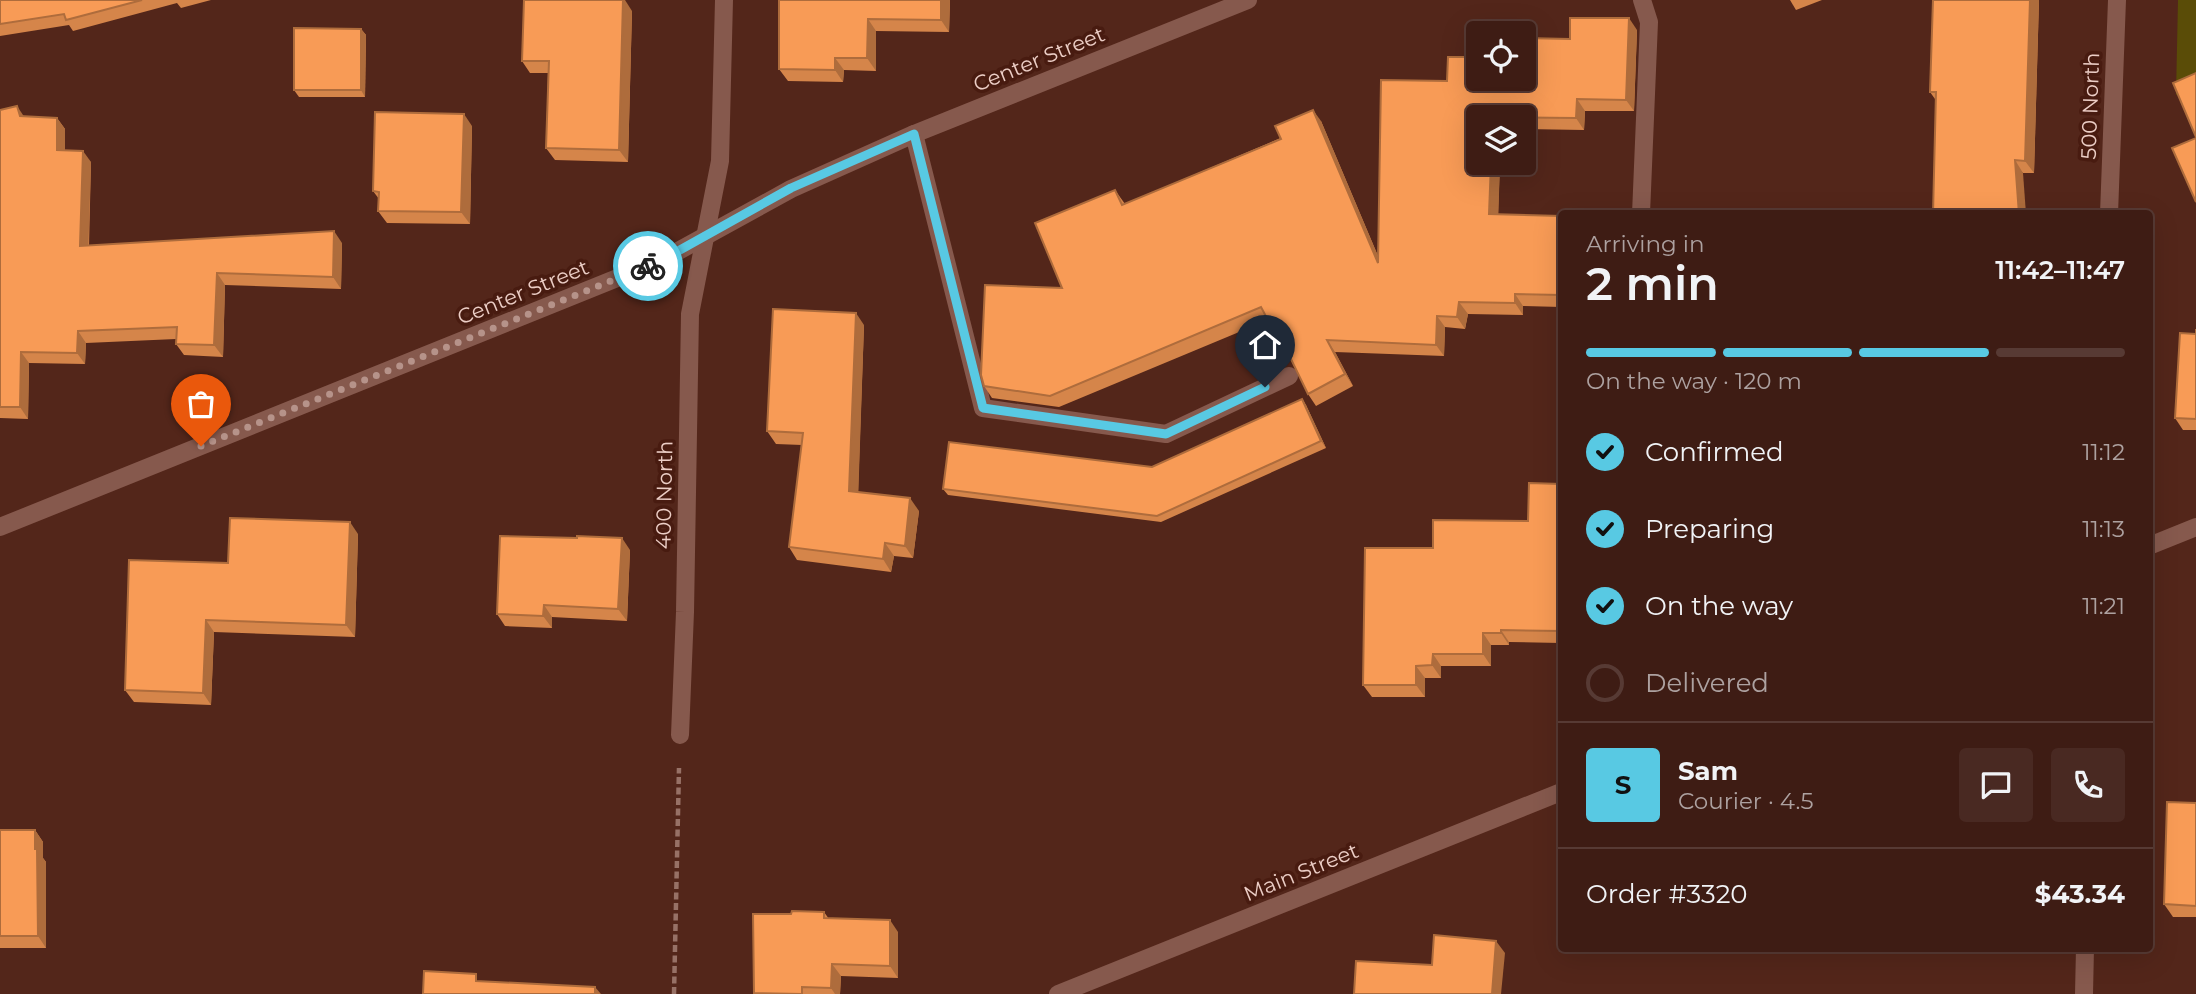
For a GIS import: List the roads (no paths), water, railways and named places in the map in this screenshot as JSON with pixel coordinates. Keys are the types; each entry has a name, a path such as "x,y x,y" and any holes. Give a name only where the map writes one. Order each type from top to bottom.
{"street":[{"name":"400 North","path":"680,735 690,314 720,161 724,0"},
{"name":"Center Street","path":"0,527 662,260 791,188 914,134 1248,0"},
{"path":"1641,210 1649,22 1642,0"},
{"name":"500 North","path":"2109,210 2117,0"},
{"path":"914,134 983,408 1166,434 1289,376"},
{"path":"2153,544 2196,527"},
{"name":"Main Street","path":"1058,994 1558,793"},
{"path":"2084,994 2085,952"}]}
